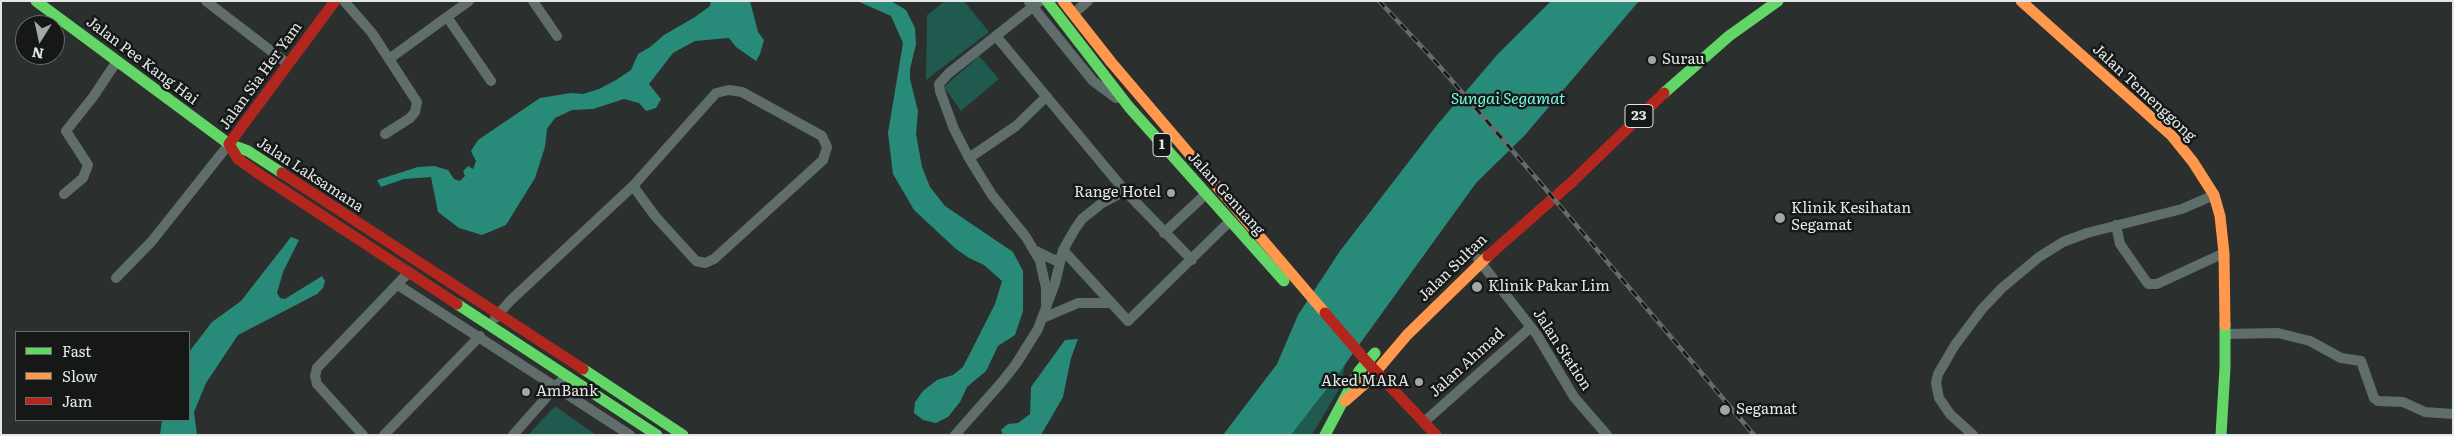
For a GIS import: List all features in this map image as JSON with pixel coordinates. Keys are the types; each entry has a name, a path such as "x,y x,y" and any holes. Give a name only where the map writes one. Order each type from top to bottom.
{"main road":[{"name":"Jalan Pee Kang Hai","path":"36,1 229,144"},
{"name":"Jalan Sia Her Yam","path":"229,144 335,1"},
{"name":"Jalan Genuang","path":"1047,1 1130,107 1170,154 1230,221 1287,276"},
{"name":"Jalan Genuang","path":"1063,1 1355,357 1359,371 1368,381"},
{"name":"Jalan Sultan","path":"1325,435 1359,371 1438,288 1479,260 1506,238 1572,182 1694,66 1729,36 1778,1"},
{"name":"Jalan Temenggong","path":"2021,1 2172,136 2193,162 2214,195 2220,216 2224,253 2225,334 2220,435"},
{"path":"1142,121 1151,124 1155,119 1153,112"},
{"path":"1170,154 1169,146 1174,137"},
{"name":"Jalan Laksamana","path":"229,144 238,160 657,435"},
{"name":"Jalan Laksamana","path":"229,144 248,151 682,434"},
{"name":"Jalan Sultan","path":"1345,400 1368,381 1407,334 1479,260"},
{"name":"Jalan Genuang","path":"1355,357 1367,362 1375,371"},
{"name":"1","path":"1375,371 1436,435"},
{"name":"1","path":"1368,381 1420,435"}],"street":[{"path":"344,1 372,33 416,102 417,106 410,118 385,134"},
{"path":"389,59 469,1"},
{"path":"533,1 557,36"},
{"path":"209,2 288,64"},
{"path":"1073,14 1085,2"},
{"path":"1046,304 1043,273 1035,250 992,195 969,158 954,129 939,84 949,73 1034,3 1093,81 1130,107"},
{"path":"447,17 491,82"},
{"path":"996,36 1125,191 1192,260"},
{"path":"64,194 83,178 88,165 66,131 93,97 117,61"},
{"path":"490,325 499,313 633,186 716,93 729,90 742,92 822,136 827,147 823,160 714,259 705,263 696,261 655,216 633,186"},
{"path":"969,158 1016,126 1046,98"},
{"path":"116,278 152,241 229,144"},
{"path":"955,435 1016,364 1043,318 1046,304 1055,283 1062,254 1082,219 1102,203 1125,191"},
{"path":"1164,233 1206,194"},
{"path":"1972,435 1950,414 1939,398 1936,383 1938,374 1951,350 1995,295 2039,257 2063,242 2087,233 2182,209 2214,195"},
{"path":"1062,254 1128,321 1230,221"},
{"path":"2116,226 2120,244 2148,284 2157,284 2224,253"},
{"path":"1035,250 1054,260 1062,254"},
{"name":"Jalan Station","path":"1479,260 1531,327 1574,398 1607,435"},
{"path":"364,435 317,384 315,376 317,368 409,272"},
{"path":"398,285 480,336 630,435"},
{"path":"1043,318 1078,303 1112,303"},
{"name":"Jalan Ahmad","path":"1424,422 1531,327"},
{"path":"2225,334 2278,333 2310,341 2341,358 2361,361 2374,398 2378,401 2403,402 2419,410 2453,414"},
{"path":"384,435 480,336"},
{"path":"512,435 557,387 571,362"}],"shaded area":[{"path":"945,1 964,1 989,32 926,80 927,15"},
{"path":"979,56 999,79 961,111 944,87"},
{"path":"1345,362 1342,384 1312,435 1291,435"},
{"path":"555,406 596,435 528,435"}],"water":[{"path":"711,1 750,1 758,32 764,40 756,61 736,47 729,38 695,41 673,53 649,84 661,99 656,108 646,111 639,103 624,99 593,109 572,110 555,118 547,129 545,147 535,178 506,225 482,235 459,228 438,212 431,177 404,179 381,187 377,180 418,167 434,166 448,170 454,179 460,181 465,176 463,171 468,166 473,169 476,161 471,151 478,140 540,98 571,93 583,94 599,89 616,80 631,70 638,54 664,35 695,17 710,6"},
{"path":"857,1 891,1 906,10 915,28 916,44 910,69 910,79 918,111 916,134 922,167 930,187 945,206 1013,252 1023,271 1023,311 1015,335 998,346 986,371 967,387 960,402 948,417 936,423 923,420 914,413 915,402 923,391 937,380 953,375 963,367 995,304 1002,281 984,265 956,249 914,210 893,174 888,133 903,43 891,16"},
{"name":"Sungai Segamat","path":"1551,1 1639,1 1525,135 1476,183 1338,374 1291,435 1223,435 1277,364 1298,315 1340,251 1437,125 1497,55"},
{"path":"291,237 299,240 283,272 277,293 280,298 285,299 322,276 325,281 323,288 317,294 238,335 206,383 194,412 197,435 160,435 162,421 190,421 190,351 212,322 241,301"},
{"path":"1078,339 1071,358 1063,397 1041,435 1003,435 1001,430 1008,424 1018,423 1030,414 1031,387 1065,340"}],"railway":[{"path":"1379,1 1434,60 1543,186 1754,435"}],"traffic: fast":[{"path":"36,1 229,144 248,151 282,173"},
{"path":"1047,1 1129,107 1284,281"},
{"path":"1664,93 1729,36 1778,1"},
{"path":"457,304 657,435"},
{"path":"2221,435 2225,368 2225,325"},
{"path":"1325,435 1359,371 1375,353"},
{"path":"583,369 683,435"}],"traffic: slow":[{"path":"1063,1 1111,62 1325,313"},
{"path":"2021,1 2172,136 2193,162 2214,195 2220,216 2224,253 2225,325"},
{"path":"1345,401 1368,381 1407,335 1488,256"}],"traffic: jam":[{"path":"229,144 335,1"},
{"path":"1488,256 1572,182 1664,93"},
{"path":"229,144 238,159 259,174 457,304"},
{"path":"282,173 583,369"},
{"path":"1325,313 1367,362 1436,435"}],"place":[{"name":"Surau","path":"1652,60"},
{"name":"Range Hotel","path":"1171,193"},
{"name":"Klinik Kesihatan Segamat","path":"1780,218"},
{"name":"Klinik Pakar Lim","path":"1477,287"},
{"name":"Aked MARA","path":"1419,382"},
{"name":"AmBank","path":"526,392"},
{"name":"Segamat","path":"1725,410"}]}
